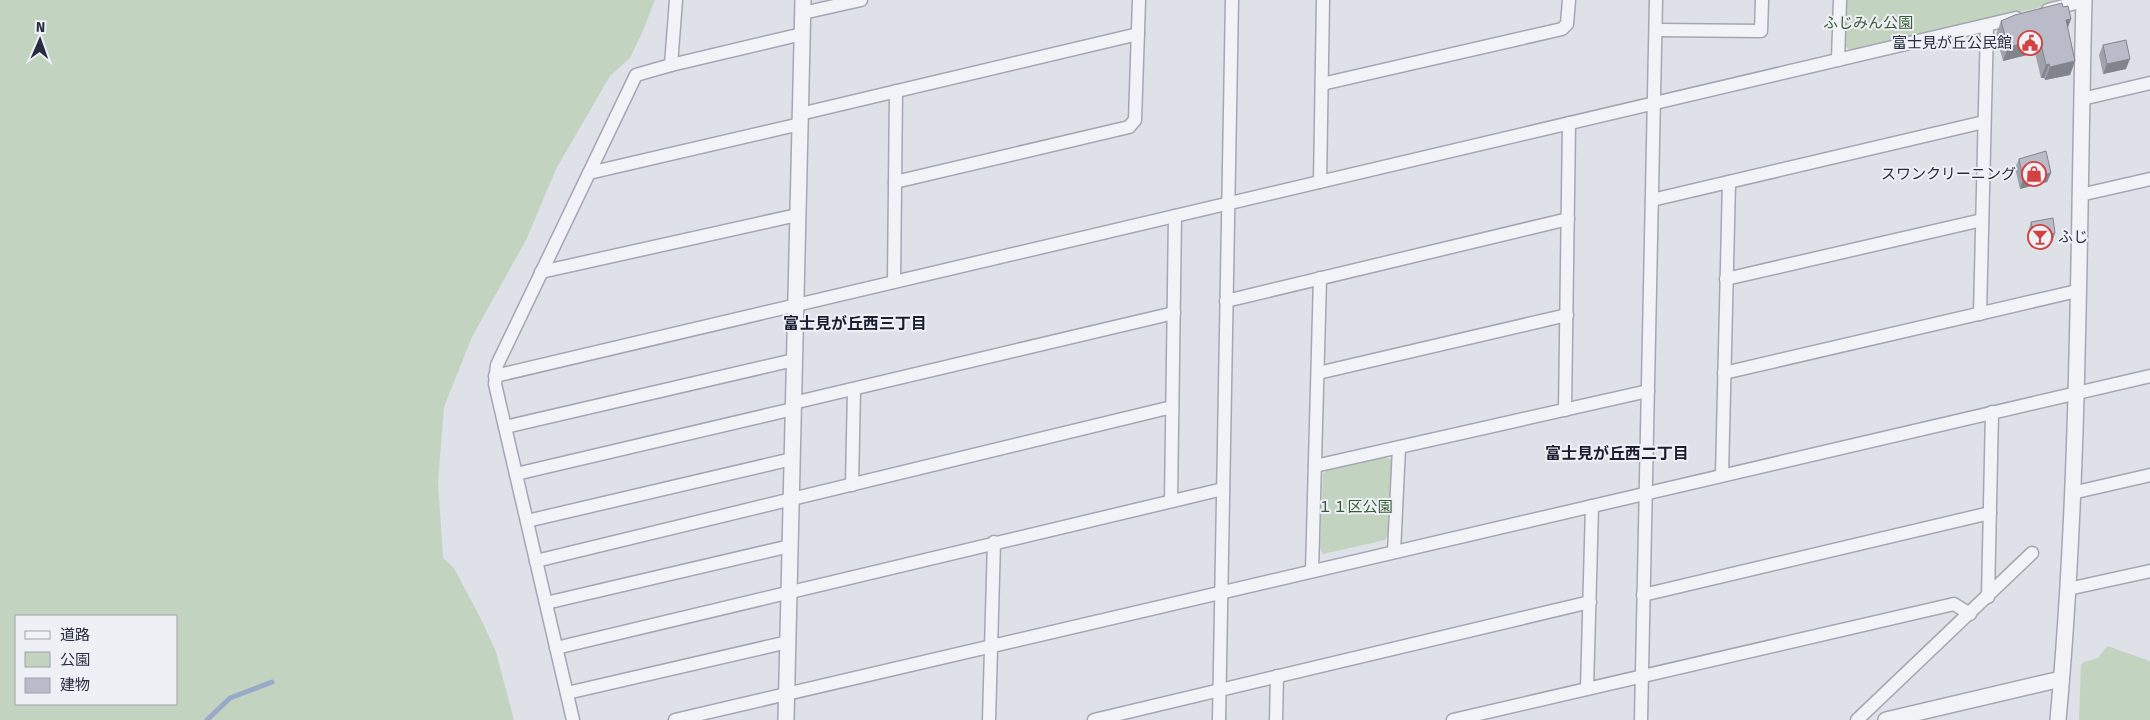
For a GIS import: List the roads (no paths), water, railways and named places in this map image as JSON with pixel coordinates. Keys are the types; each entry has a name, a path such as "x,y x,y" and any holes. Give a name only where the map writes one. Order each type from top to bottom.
{"street":[{"path":"671,65 676,0"},
{"path":"786,720 803,7 861,0"},
{"path":"895,182 1130,127 1136,120 1138,0"},
{"path":"1218,720 1232,0"},
{"path":"1320,182 1324,0"},
{"path":"1322,84 1562,29 1567,24 1569,0"},
{"path":"1641,720 1656,0"},
{"path":"1656,30 1761,31 1762,0"},
{"path":"1838,60 1840,0"},
{"path":"496,376 2084,1 2072,493 2068,589 2058,720"},
{"path":"1980,314 1987,25"},
{"path":"573,720 495,384 497,365 636,75 802,34"},
{"path":"589,173 800,119 896,91 1138,34"},
{"path":"2082,99 2150,83"},
{"path":"894,282 896,91"},
{"path":"1652,200 1984,122"},
{"path":"1565,410 1569,123"},
{"path":"2080,195 2150,179"},
{"path":"1722,475 1728,182"},
{"path":"541,272 797,215"},
{"path":"1171,501 1175,216"},
{"path":"1226,300 1568,219"},
{"path":"1726,279 1982,220"},
{"path":"1312,571 1320,278"},
{"path":"1724,373 2077,291"},
{"path":"516,474 793,406 854,389 1174,313"},
{"path":"1318,373 1567,315"},
{"path":"505,427 794,360"},
{"path":"675,720 2150,376"},
{"path":"852,485 854,389"},
{"path":"1315,466 1648,391"},
{"path":"536,561 1172,407"},
{"path":"1988,596 1992,412"},
{"path":"1394,552 1399,448"},
{"path":"527,521 792,460"},
{"path":"2072,493 2150,475"},
{"path":"556,648 994,542 1223,489"},
{"path":"1587,689 1592,506"},
{"path":"1644,595 1990,513"},
{"path":"990,720 994,542"},
{"path":"546,603 790,546"},
{"path":"1857,720 2032,553"},
{"path":"2068,589 2150,572"},
{"path":"1094,720 1590,602"},
{"path":"1453,720 1954,604 1970,614"},
{"path":"566,693 788,642"},
{"path":"1276,720 1277,676"},
{"path":"1886,720 2061,679"}],"waterway":[{"path":"207,720 230,698 272,682"}],"place":[{"name":"富士見が丘公民館","path":"2030,43"},
{"name":"スワンクリーニング","path":"2034,174"},
{"name":"ふじ","path":"2040,237"}],"district":[{"name":"富士見が丘西三丁目","path":"855,323"},
{"name":"富士見が丘西二丁目","path":"1617,453"}],"park label":[{"name":"ふじみん公園","path":"1868,23"},
{"name":"１１区公園","path":"1355,507"}]}
